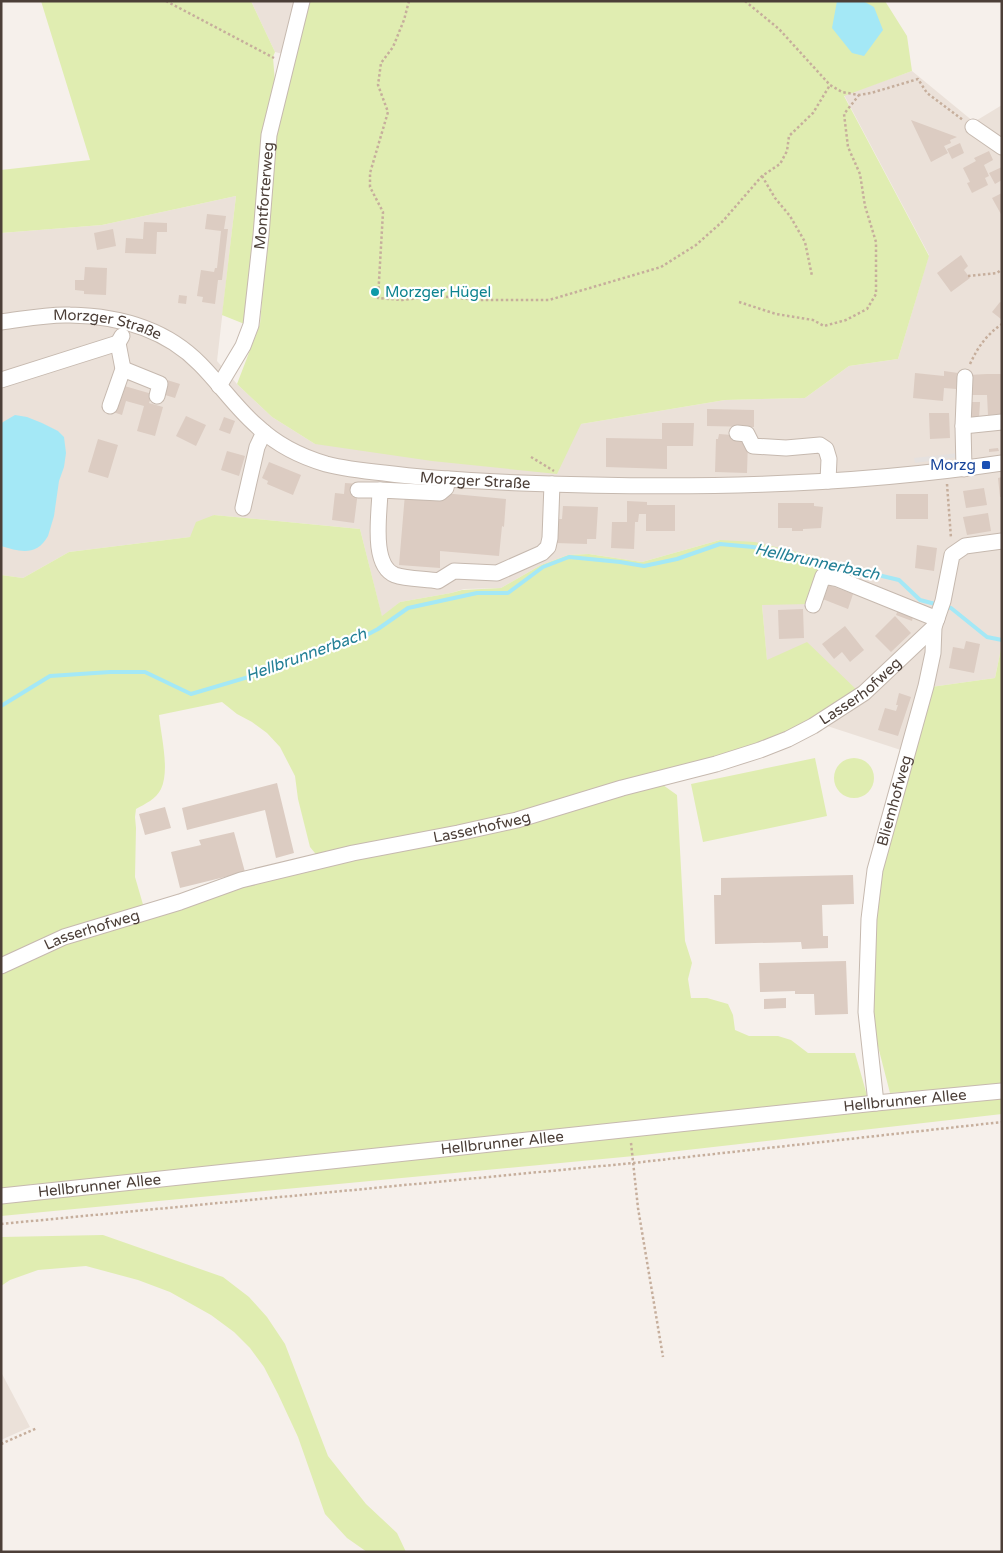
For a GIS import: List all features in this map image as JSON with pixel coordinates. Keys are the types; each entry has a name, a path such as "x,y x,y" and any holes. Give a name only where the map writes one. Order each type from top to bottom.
{"street":[{"name":"Montforterweg","path":"219,386 243,346 251,325 269,135 302,1"},
{"path":"973,127 1002,148"},
{"name":"Morzger Straße","path":"1,322 68,314 108,318 140,326 172,340 199,362 246,416 264,432 290,449 327,464 359,470 448,479 554,478 756,485 906,475 1002,463"},
{"path":"110,406 123,369 118,343 126,322"},
{"path":"1,380 118,343"},
{"path":"123,369 160,384 157,396"},
{"path":"964,469 965,377"},
{"path":"963,426 1002,422"},
{"path":"243,508 258,447 264,432"},
{"path":"737,433 747,434 753,446 786,448 820,445 826,449 829,459 828,481"},
{"path":"380,490 379,543 383,564 388,571 395,575 438,581 454,571 497,573 542,554 548,547 550,538 554,478"},
{"path":"358,490 440,493 446,488 448,479"},
{"path":"952,555 965,546 1002,541"},
{"name":"Bliemhofweg","path":"876,1103 866,1012 870,919 875,870 926,686 938,615 952,555"},
{"path":"813,605 823,576 838,579 938,615"},
{"name":"Lasserhofweg","path":"1,966 64,937 180,902 241,880 352,853 517,820 622,788 716,764 760,750 788,739 813,726 864,692 938,615"},
{"name":"Hellbrunner Allee","path":"1,1196 1002,1091"}],"path":[{"path":"166,1 286,66"},
{"path":"409,1 404,20 393,47 381,63 378,85 388,112 370,173 370,186 382,212 378,298 402,300 438,296 480,300 549,300 661,267 696,245 723,221 762,176 780,164 788,151 789,136 812,113 830,85"},
{"path":"745,1 779,29 830,85 842,92 859,95 872,94 918,79 928,93 973,127"},
{"path":"738,302 776,314 813,320 824,326 846,320 867,309 876,294 876,242 865,206 860,174 848,147 844,114 859,95"},
{"path":"762,176 775,198 790,216 805,242 812,276"},
{"path":"968,276 997,273 1002,269"},
{"path":"965,377 978,347 992,331 1002,324"},
{"path":"531,457 554,478"},
{"path":"947,480 952,555"},
{"path":"1,1224 633,1163 1002,1122"},
{"path":"629,1130 638,1208 663,1357"},
{"path":"1,1444 36,1428"}],"shaded area":[{"path":"251,1 309,1 295,57 275,52"},
{"path":"912,71 974,122 1002,105 1002,644 995,678 931,687 910,753 815,722 767,661 762,605 720,540 642,562 589,554 568,555 541,565 501,588 464,589 400,602 382,617 360,529 214,515 190,537 69,552 23,578 1,575 1,233 102,225 236,196 217,361 237,384 272,417 315,444 581,424 725,400 805,398 849,366 898,359 929,255 844,95"},
{"path":"959,453 959,457 915,463 914,458"},
{"path":"1,1372 30,1427 1,1440"}],"green space":[{"path":"41,1 251,1 275,52 273,57 275,83 247,325 222,315 236,196 102,225 1,233 1,170 90,160"},
{"path":"309,1 885,1 907,36 912,71 844,96 929,256 898,359 849,366 805,398 725,400 581,424 557,474 432,461 315,444 272,417 237,384 260,324 276,135"},
{"path":"214,515 360,529 382,616 400,602 462,590 501,588 541,565 568,555 589,554 642,562 720,540 755,542 822,558 813,585 810,604 762,605 767,660 807,642 859,692 815,722 663,785 677,795 685,941 692,963 688,979 691,998 707,998 728,1004 733,1015 735,1030 749,1036 778,1036 791,1040 808,1053 855,1053 868,1099 1,1192 1,575 23,578 69,552 190,537 196,522","holes":["222,702 267,733 280,747 295,776 298,799 310,847 319,858 144,908 135,877 135,817 136,809 156,796 164,781 165,763 159,715"]},
{"path":"1002,644 1002,1085 890,1093 871,1019 876,890 931,687 995,678"},
{"path":"815,758 827,816 703,842 691,784"},
{"path":"850,758 858,758 865,761 871,767 874,778 871,789 865,795 858,798 850,798 843,795 837,789 834,782 834,774 837,767 843,761"},
{"path":"1002,1097 1002,1114 634,1156 1,1216 1,1201"},
{"path":"103,1235 223,1277 249,1297 267,1317 285,1344 328,1456 366,1504 397,1533 406,1552 367,1552 347,1538 325,1514 298,1437 264,1367 250,1348 234,1332 211,1315 170,1292 138,1280 86,1266 38,1270 10,1280 1,1286 1,1237"}],"water":[{"path":"837,1 863,1 874,7 883,30 864,56 852,53 832,28"},
{"path":"15,415 27,417 58,431 64,437 66,453 59,481 54,516 48,536 39,547 28,551 1,546 1,424"}],"building":[{"path":"911,120 957,137 950,140 951,143 944,146 948,153 931,162"},
{"path":"960,143 964,153 952,159 947,149"},
{"path":"989,151 993,160 984,165 989,176 985,178 988,185 972,193 967,183 970,182 963,168 976,161 974,158"},
{"path":"1002,167 1002,180 995,184 989,173"},
{"path":"1002,193 1002,216 992,198"},
{"path":"207,214 226,216 224,229 228,229 222,280 218,280 215,304 202,302 203,297 197,296 201,270 214,272 215,268 217,268 221,231 205,229"},
{"path":"144,222 167,223 167,232 157,232 156,254 125,253 126,238 143,239"},
{"path":"113,229 116,246 97,250 94,233"},
{"path":"961,255 968,266 964,270 970,278 951,292 937,273"},
{"path":"85,267 107,268 106,295 84,294 84,291 75,290 75,280 84,280"},
{"path":"179,295 187,296 186,304 178,303"},
{"path":"1000,302 1002,303 1001,319 992,312"},
{"path":"944,371 958,373 956,389 944,388 943,401 913,398 915,373 944,376"},
{"path":"1002,374 1002,414 988,415 987,395 969,395 968,375"},
{"path":"167,380 180,384 175,398 162,394"},
{"path":"121,385 152,394 149,403 163,407 155,436 137,431 144,406 126,401 122,415 113,412"},
{"path":"969,402 980,402 979,419 968,418"},
{"path":"707,409 754,410 754,427 707,426"},
{"path":"929,413 949,413 950,438 930,439"},
{"path":"186,416 206,425 196,446 176,436"},
{"path":"224,417 235,421 230,434 219,430"},
{"path":"662,423 694,423 693,446 667,446 667,469 606,467 606,438 662,439"},
{"path":"719,434 732,435 732,440 748,440 747,473 715,472 716,439 718,439"},
{"path":"98,439 118,445 108,478 88,472"},
{"path":"998,448 999,451 989,452 989,449"},
{"path":"227,451 245,456 239,476 221,470"},
{"path":"269,462 301,475 293,495 267,484 268,481 262,478"},
{"path":"1002,477 1002,497 1000,497 998,478"},
{"path":"345,483 359,484 354,523 332,520 335,493 344,494"},
{"path":"984,488 987,505 966,508 963,491"},
{"path":"443,493 506,499 499,556 440,551 440,568 399,565 405,494"},
{"path":"896,494 928,494 928,519 896,519"},
{"path":"627,501 647,502 647,505 675,505 675,531 646,531 646,514 639,514 638,522 635,522 634,549 611,548 612,522 627,522"},
{"path":"778,503 814,503 814,506 823,507 821,528 792,531 792,528 778,528"},
{"path":"563,506 598,507 596,539 587,539 587,544 555,543 556,519 562,519"},
{"path":"988,513 991,531 967,535 963,517"},
{"path":"917,545 937,548 934,571 915,568"},
{"path":"826,584 853,594 848,609 820,598"},
{"path":"899,607 914,612 912,621 896,615"},
{"path":"803,609 804,638 779,639 778,610"},
{"path":"895,616 911,633 891,652 875,636"},
{"path":"845,626 864,650 850,662 842,652 834,659 822,644"},
{"path":"966,641 980,644 974,673 949,668 953,647 964,649"},
{"path":"899,693 911,697 898,736 878,730 885,708 896,711"},
{"path":"277,783 294,853 276,858 265,810 187,830 182,808"},
{"path":"165,807 171,828 145,835 139,814"},
{"path":"234,832 245,872 180,888 171,852 201,845 199,840"},
{"path":"853,875 854,904 822,905 823,936 828,936 828,948 802,949 801,942 715,944 714,895 721,895 721,878"},
{"path":"846,961 848,1014 815,1015 814,994 795,994 795,991 760,992 759,963"},
{"path":"786,998 786,1008 764,1009 764,999"}],"waterway":[{"name":"Hellbrunnerbach","path":"1,706 50,676 110,672 145,672 191,694 262,673 306,653 361,638 378,629 408,608 477,593 508,593 543,567 569,557 644,566 677,559 720,544 753,547 782,552 899,580 920,600 939,605"},
{"name":"Hellbrunnerbach","path":"946,607 951,608 987,637 1002,640"}],"place":[{"name":"Morzger Hügel","path":"375,292"},
{"name":"Morzg","path":"986,465"}]}
